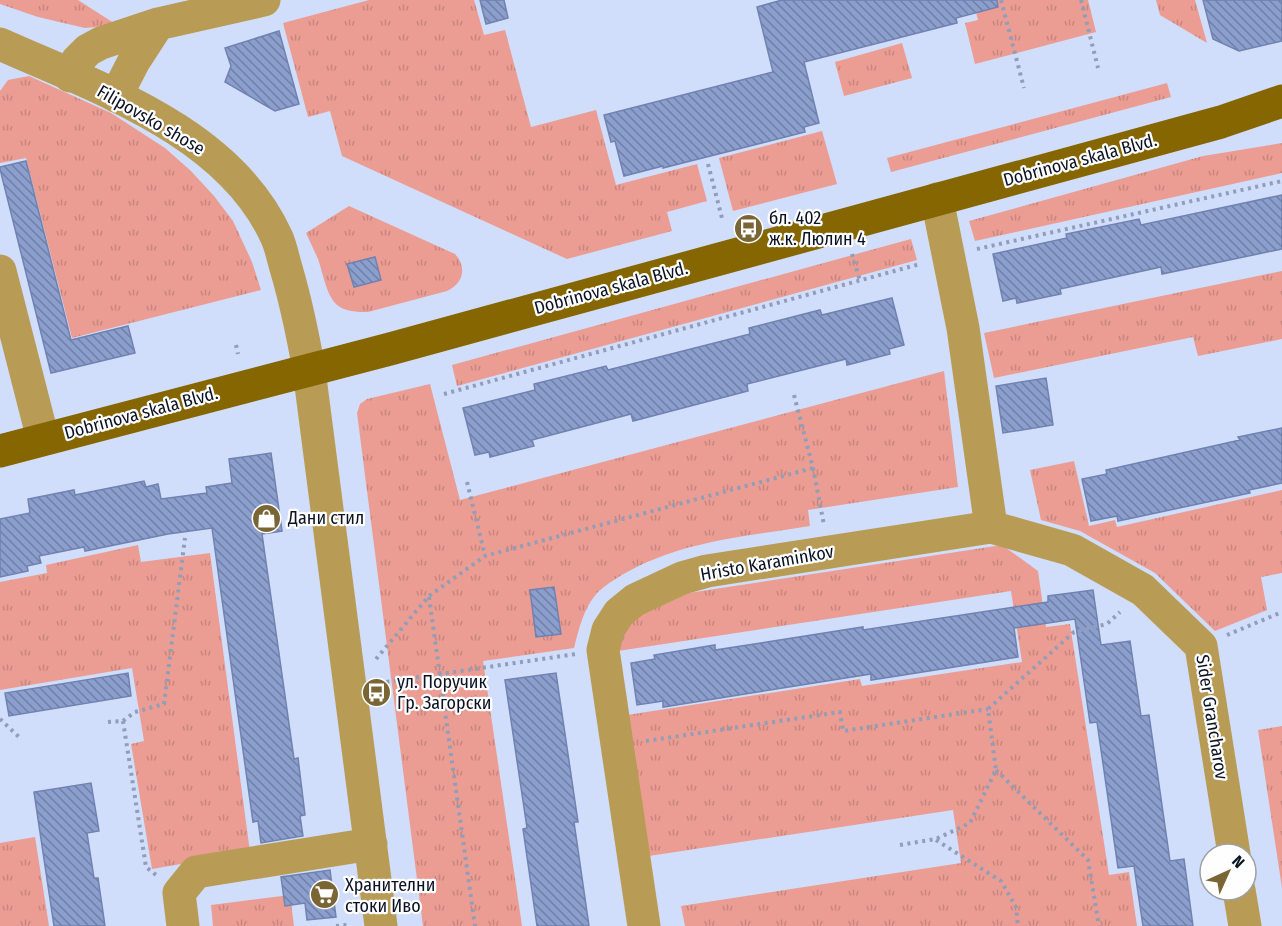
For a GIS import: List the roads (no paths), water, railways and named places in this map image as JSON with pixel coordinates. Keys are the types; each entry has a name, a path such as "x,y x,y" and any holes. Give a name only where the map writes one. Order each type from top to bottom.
{"main road":[{"name":"Dobrinova skala Blvd.","path":"0,451 309,370 1221,122 1282,101"},
{"name":"Dobrinova skala Blvd.","path":"1221,122 1282,111"}],"street":[{"path":"70,76 77,61 88,50 101,43 159,24 264,0"},
{"path":"116,96 134,61 159,24"},
{"name":"Filipovsko shose","path":"0,45 116,96 179,131 206,150 256,199 277,239 298,309 309,370 381,926"},
{"path":"938,199 963,328 990,527"},
{"path":"0,271 43,439"},
{"name":"Hristo Karaminkov","path":"644,926 603,650 608,630 619,613 635,600 658,588 707,571 990,527"},
{"name":"Sider Grancharov","path":"990,527 1072,550 1143,590 1201,646 1232,842"},
{"path":"183,926 179,893 196,872 371,844"},
{"path":"1241,902 1245,926"}],"place":[{"name":"бл. 402 ж.к. Люлин 4","path":"748,228"},
{"name":"Дани стил","path":"267,518"},
{"name":"ул. Поручик Гр. Загорски","path":"376,692"},
{"name":"Хранителни стоки Иво","path":"324,895"}]}
